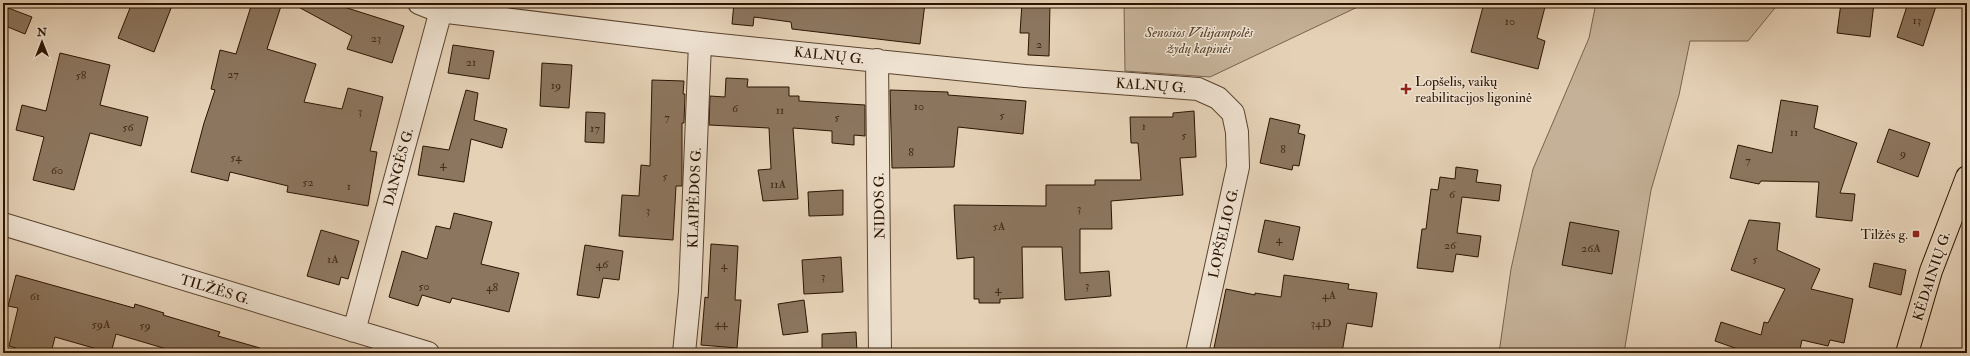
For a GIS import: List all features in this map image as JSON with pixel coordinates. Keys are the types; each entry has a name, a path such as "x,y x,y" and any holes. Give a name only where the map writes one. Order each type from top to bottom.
{"main road":[{"name":"KĖDAINIŲ G.","path":"1907,353 1931,271 1967,177"}],"street":[{"name":"KALNŲ G.","path":"419,3 700,43 1025,76 1198,89 1218,98 1233,113"},
{"name":"DANGĖS G.","path":"354,331 441,7"},
{"name":"KLAIPĖDOS G.","path":"684,353 690,292 700,43"},
{"name":"NIDOS G.","path":"878,60 880,353"},
{"name":"LOPŠELIO G.","path":"1197,353 1238,168 1238,132 1233,113"},
{"name":"TILŽĖS G.","path":"3,224 428,353"}],"green space":[{"name":"Senosios Vilijampolės žydų kapinės","path":"1124,3 1366,3 1210,77 1125,71"},
{"path":"1596,3 1779,3 1748,41 1690,41 1679,95 1651,190 1624,353 1499,353 1511,269 1533,169 1589,38"}],"building":[{"path":"132,3 173,3 154,52 118,38"},
{"path":"252,3 282,3 267,49 316,64 304,102 342,109 348,88 383,97 370,151 377,152 368,206 287,192 288,186 230,172 228,181 191,172 204,123 215,90 211,89 220,50 236,54"},
{"path":"291,3 337,3 344,7 404,26 392,63 347,49 352,36"},
{"path":"734,3 925,3 920,44 792,29 791,22 754,17 753,26 732,24"},
{"path":"1022,3 1050,3 1049,56 1028,55 1029,33 1020,33"},
{"path":"1484,3 1546,3 1537,38 1545,41 1538,69 1471,52"},
{"path":"1841,3 1874,3 1870,37 1837,33"},
{"path":"1908,3 1937,3 1923,46 1897,37"},
{"path":"3,6 32,17 25,34 3,25"},
{"path":"453,45 494,51 489,79 448,73"},
{"path":"60,53 110,65 100,105 148,117 141,146 90,133 74,190 33,180 44,137 16,130 22,105 46,111"},
{"path":"542,63 572,65 569,108 540,106"},
{"path":"726,78 748,79 747,87 789,87 789,96 799,96 799,101 865,105 865,136 854,135 854,145 832,143 832,131 793,128 798,199 763,201 758,170 771,169 769,128 709,125 710,96 725,97"},
{"path":"652,80 684,81 683,94 685,94 684,123 682,123 682,186 676,186 673,240 619,236 622,195 639,196 641,165 650,166"},
{"path":"466,90 478,93 474,120 507,129 502,148 471,139 464,182 418,175 423,146 449,150"},
{"path":"890,90 948,92 948,95 1026,101 1023,134 958,127 954,167 892,168"},
{"path":"1781,100 1818,106 1814,128 1857,143 1840,193 1855,194 1852,221 1816,217 1819,182 1761,181 1759,184 1730,178 1738,145 1772,153"},
{"path":"1194,111 1196,157 1180,158 1183,195 1111,201 1112,229 1080,229 1080,273 1109,271 1111,296 1065,300 1062,247 1022,247 1023,298 1000,299 1000,303 979,303 979,299 974,299 974,257 957,259 954,205 1046,206 1046,185 1095,185 1095,180 1141,180 1138,143 1131,143 1130,117 1173,117 1173,113"},
{"path":"586,112 605,113 604,143 585,142"},
{"path":"1270,118 1300,125 1298,133 1305,135 1299,166 1293,165 1292,170 1260,163"},
{"path":"1889,129 1930,143 1918,177 1877,162"},
{"path":"1456,167 1478,170 1476,182 1501,185 1499,201 1462,197 1457,233 1481,236 1478,257 1456,254 1453,272 1417,268 1422,229 1426,229 1431,189 1438,190 1440,177 1455,179"},
{"path":"843,190 843,215 809,216 808,192"},
{"path":"454,213 492,222 481,264 519,273 509,312 452,298 450,303 422,295 418,306 389,297 402,251 427,259 436,226 450,229"},
{"path":"1265,220 1300,227 1293,260 1258,252"},
{"path":"1749,220 1780,223 1777,250 1820,269 1811,289 1853,299 1844,343 1830,340 1828,346 1802,340 1800,349 1803,350 1802,353 1749,353 1715,341 1721,322 1761,335 1764,322 1768,323 1785,289 1731,270"},
{"path":"1570,222 1619,231 1612,274 1562,265"},
{"path":"321,230 359,241 348,279 341,277 339,285 307,276"},
{"path":"711,244 738,246 735,300 741,300 737,348 701,345 705,297 708,298"},
{"path":"585,245 623,251 619,280 603,278 599,298 577,295"},
{"path":"841,257 843,292 804,294 802,260"},
{"path":"1874,263 1906,270 1901,295 1869,287"},
{"path":"16,275 134,308 135,304 164,313 163,315 220,332 218,336 260,348 259,353 180,353 116,334 111,353 55,337 51,353 15,353 16,348 9,346 18,308 8,306"},
{"path":"1284,275 1349,284 1348,289 1377,293 1372,327 1347,323 1342,353 1213,353 1226,289 1255,295 1255,293 1281,297"},
{"path":"804,300 808,332 783,335 778,304"},
{"path":"856,332 857,353 822,353 822,334"}],"place":[{"name":"Lopšelis, vaikų reabilitacijos ligoninė","path":"1406,89"},
{"name":"Tilžės g.","path":"1916,234"}]}
